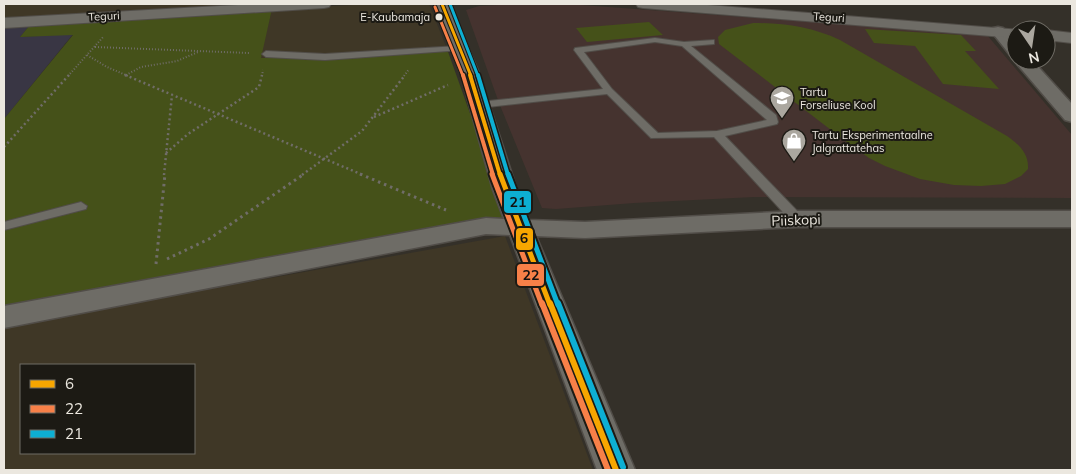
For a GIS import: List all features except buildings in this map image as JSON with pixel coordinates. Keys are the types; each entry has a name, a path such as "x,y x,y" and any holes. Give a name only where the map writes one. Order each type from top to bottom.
{"street":[{"name":"Teguri","path":"4,23 324,4"},
{"path":"442,4 479,105 505,190 616,470"},
{"name":"Teguri","path":"642,4 1006,32"},
{"path":"998,31 1006,40"},
{"path":"1056,36 1072,38"},
{"path":"1032,70 1072,116"},
{"name":"Piiskopi","path":"4,317 486,226 585,230 797,219 1072,219"}],"lane":[{"path":"684,44 772,118 773,122 717,134 655,136 609,91 578,50 655,40 684,44 711,42"},
{"path":"266,54 325,57 459,48"},
{"path":"479,105 609,91"},
{"path":"717,134 797,219"},
{"path":"4,226 81,206"}],"path":[{"path":"4,147 123,15"},
{"path":"95,47 266,54 259,87 166,152"},
{"path":"125,75 141,66 177,61 201,51"},
{"path":"172,95 156,265 209,239 325,159 362,131 423,51"},
{"path":"88,55 106,67 486,226"},
{"path":"372,118 456,82"}],"shaded area":[{"path":"4,4 253,4 4,19"},
{"path":"372,4 429,4 447,49 325,57 260,58 272,9"},
{"name":"Tartu Forseliuse Kool","path":"568,4 987,35 1006,57 1006,70 1017,70 1072,135 1072,198 754,197 556,209 542,208 499,103 466,10 479,6"},
{"path":"30,25 20,37 73,34 4,119 4,28"},
{"path":"505,236 593,470 4,470 4,326"}],"green space":[{"path":"272,9 261,58 325,57 447,49 507,217 4,311 4,119 73,35 20,37 30,25"},
{"path":"649,22 663,35 587,42 576,28"},
{"path":"753,23 798,27 840,40 1007,136 1025,154 1028,169 1021,176 1005,184 981,186 954,185 920,179 869,158 719,44 718,37 725,30"},
{"path":"865,29 961,35 976,51 965,51 999,89 943,84 915,46 874,43"}],"transit line":[{"name":"6","path":"442,4 469,71 505,190 616,470"},
{"name":"21","path":"450,4 476,69 512,188 623,467"},
{"name":"22","path":"435,7 462,73 498,193 608,470"}],"place":[{"name":"E-Kaubamaja","path":"439,17"},
{"name":"Tartu Forseliuse Kool","path":"782,119"},
{"name":"Tartu Eksperimentaalne Jalgrattatehas","path":"794,162"}]}
